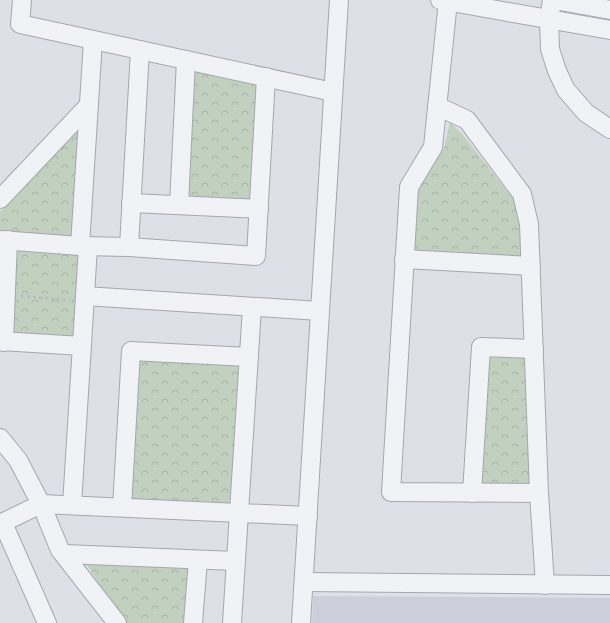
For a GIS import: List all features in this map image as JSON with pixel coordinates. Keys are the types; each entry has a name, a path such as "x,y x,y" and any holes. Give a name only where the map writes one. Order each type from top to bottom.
{"street":[{"path":"22,0 20,24 334,92"},
{"path":"301,623 339,0"},
{"path":"610,10 553,0 549,20 550,49 557,71 566,90 586,113 610,129"},
{"path":"539,493 391,492 409,187 433,147 444,1 610,30"},
{"path":"72,505 85,299 84,246 93,40"},
{"path":"129,247 140,50"},
{"path":"179,205 186,60"},
{"path":"82,346 2,342 4,240 256,256 266,78"},
{"path":"0,199 89,105"},
{"path":"437,106 467,120 522,194 529,224 539,493 545,585"},
{"path":"131,203 259,209"},
{"path":"404,259 531,266"},
{"path":"85,299 320,311"},
{"path":"232,623 252,307"},
{"path":"472,493 481,347 534,349"},
{"path":"122,507 131,351 248,357"},
{"path":"0,438 18,460 41,504 60,550 117,623"},
{"path":"47,623 1,524 41,504 308,516"},
{"path":"64,554 236,561"},
{"path":"193,623 198,560"},
{"path":"304,582 610,585"}],"path":[{"path":"4,292 85,299"}],"shaded area":[{"path":"313,596 610,598 610,623 312,623"}],"green space":[{"path":"193,71 257,83 250,203 185,199"},
{"path":"81,122 74,238 0,234 0,212"},
{"path":"450,122 463,135 517,204 522,257 411,251 415,186 444,148"},
{"path":"14,247 83,252 77,340 9,335"},
{"path":"488,355 525,355 532,486 481,486"},
{"path":"137,358 240,364 232,506 129,500"},
{"path":"84,560 189,567 186,623 123,623"}]}
